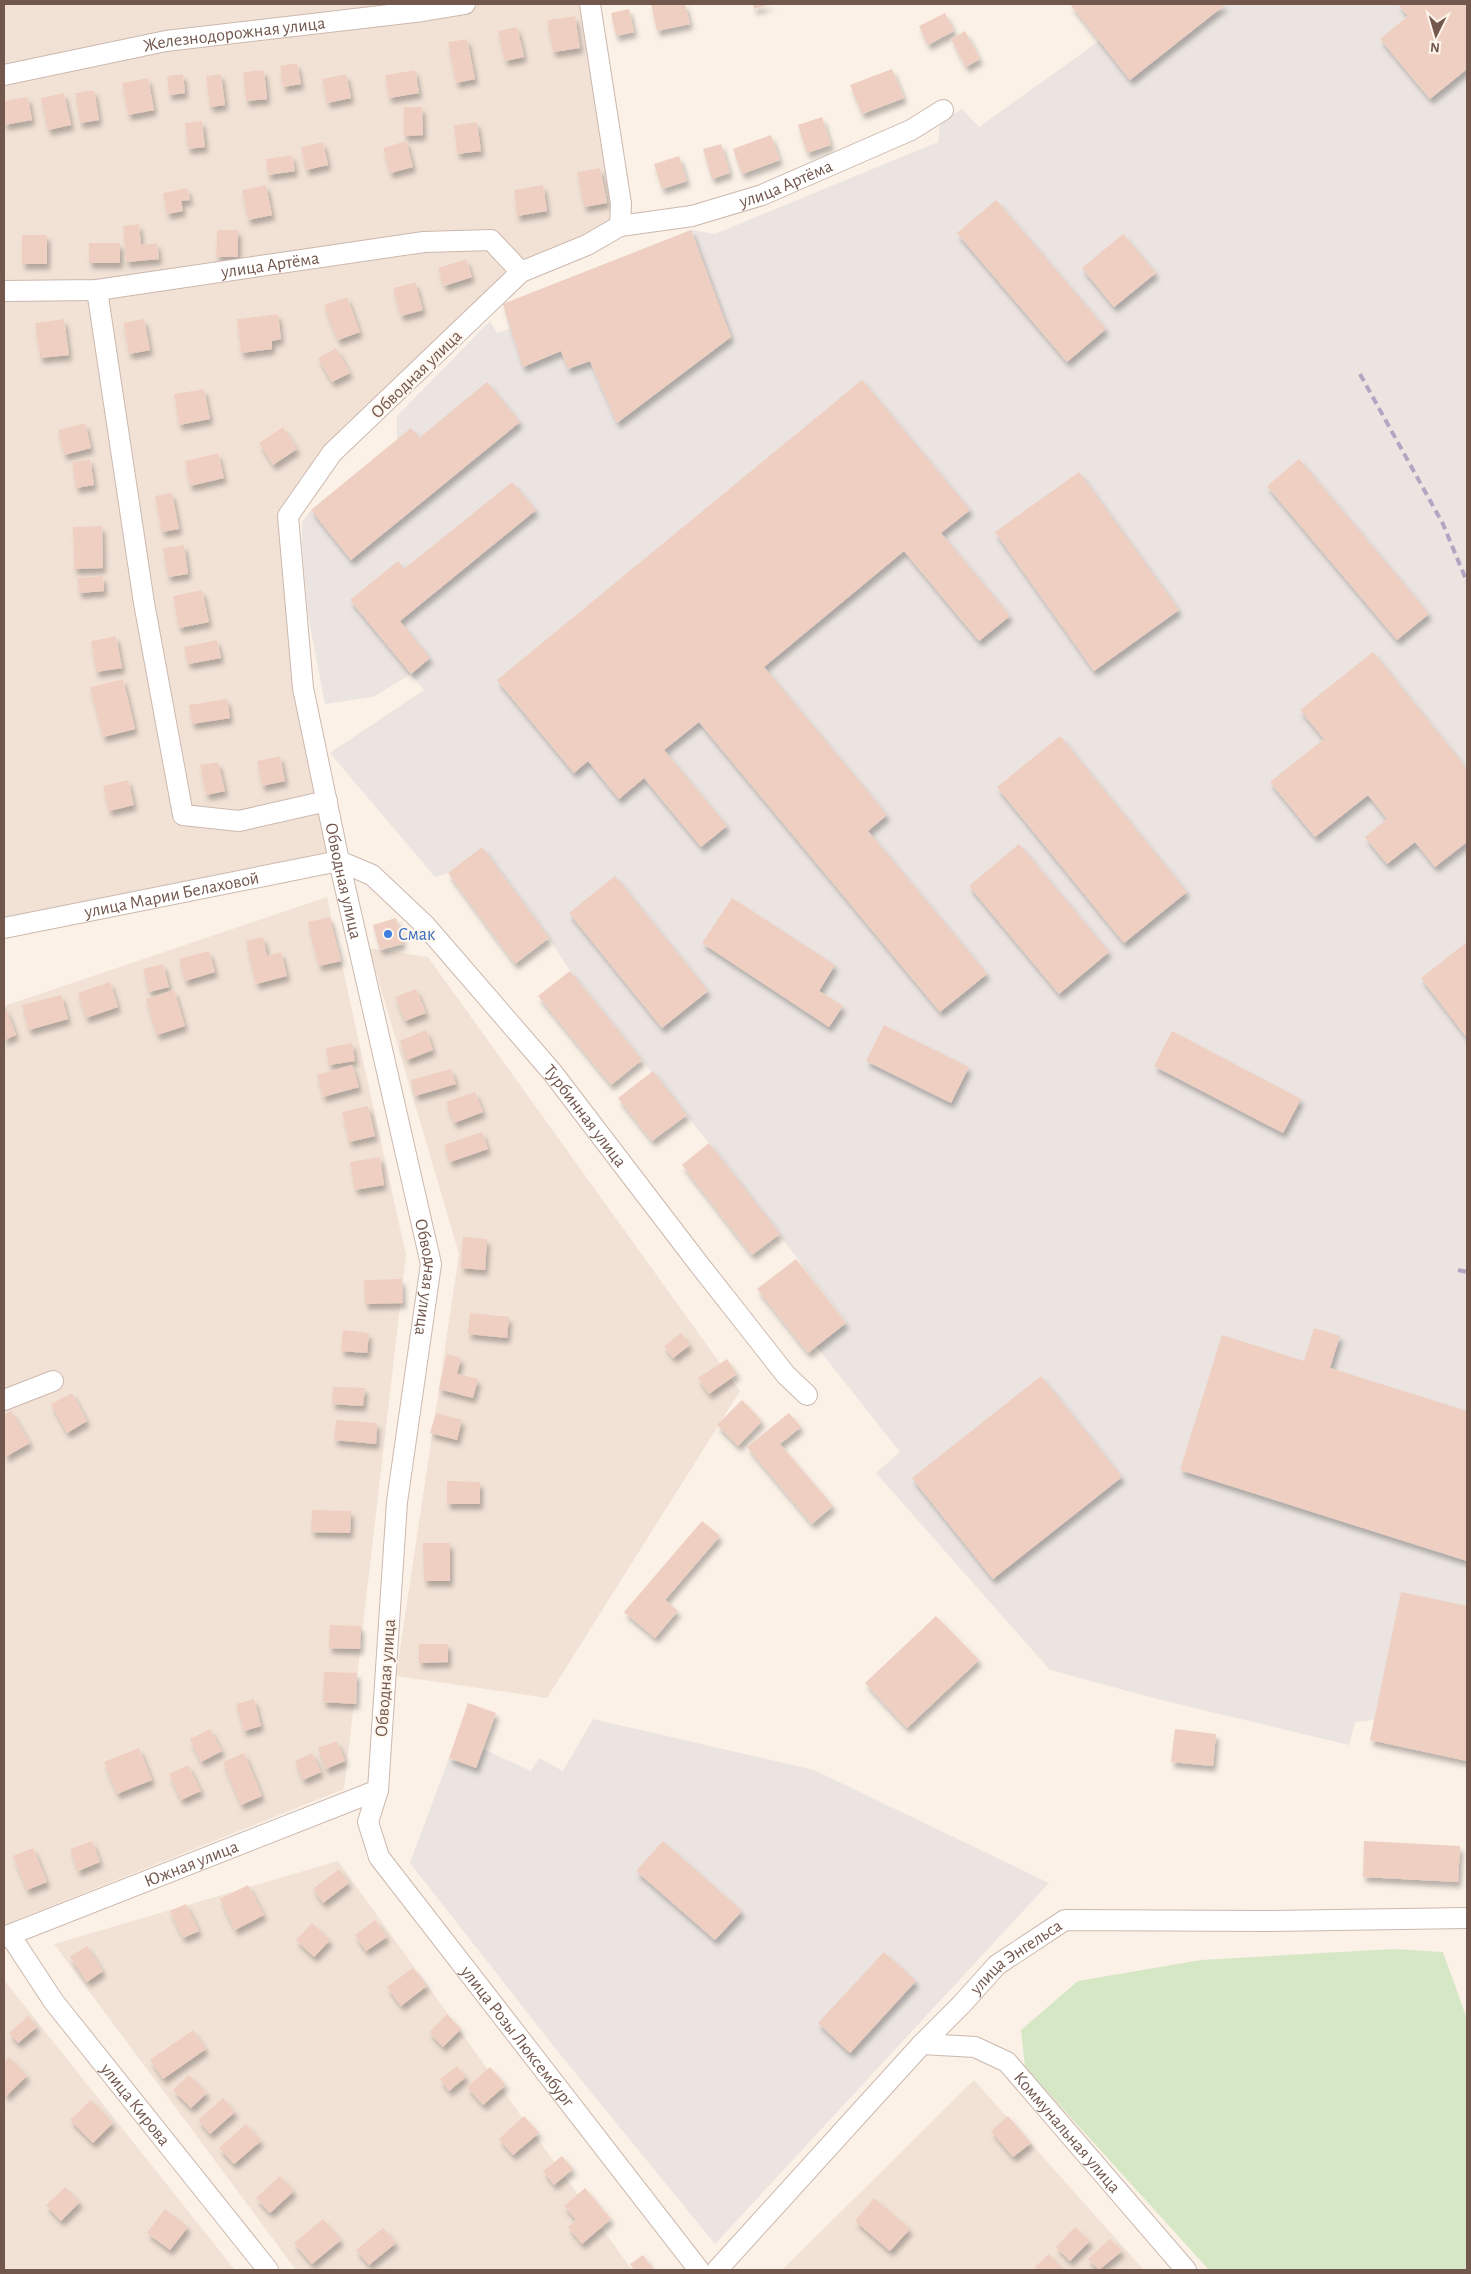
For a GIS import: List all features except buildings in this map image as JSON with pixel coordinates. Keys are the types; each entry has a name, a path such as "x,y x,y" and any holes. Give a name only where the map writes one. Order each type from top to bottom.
{"street":[{"name":"Железнодорожная улица","path":"4,75 166,41 423,11 464,4"},
{"path":"590,4 621,204 620,226"},
{"name":"улица Артёма","path":"620,226 692,216 762,195 911,130 943,110"},
{"name":"Обводная улица","path":"378,1790 397,1502 431,1264 339,861 303,688 288,516 332,453 521,272 587,245 620,226"},
{"name":"улица Артёма","path":"4,291 97,290 424,242 491,240 521,272"},
{"name":"Обводная улица","path":"97,290 144,603 183,815 239,822 327,801"},
{"name":"улица Марии Белаховой","path":"4,928 339,861"},
{"name":"Турбинная улица","path":"339,861 372,875 425,925 552,1072 703,1270 786,1375 807,1395"},
{"path":"4,1400 53,1381"},
{"name":"Южная улица","path":"7,1936 378,1790"},
{"name":"улица Розы Люксембург","path":"378,1790 368,1822 379,1857 699,2270"},
{"name":"улица Энгельса","path":"717,2270 922,2044 997,1965 1065,1920 1266,1921 1467,1918"},
{"name":"улица Кирова","path":"7,1936 54,2002 268,2270"},
{"name":"Коммунальная улица","path":"922,2044 975,2047 1007,2062 1186,2270"}],"shaded area":[{"path":"4,4 590,4 620,226 521,272 332,453 288,516 303,688 339,861 4,928 4,125 32,120 28,98 4,101","holes":["574,16 580,48 553,52 547,20","517,27 524,56 506,61 499,32","467,39 475,79 456,82 449,42","297,63 301,84 283,86 280,66","264,70 267,99 246,101 243,72","415,70 419,93 389,98 385,75","183,74 185,93 169,95 167,76","221,74 225,105 210,107 206,76","346,74 351,98 327,103 322,80","148,78 154,110 128,115 122,83","94,90 99,120 80,123 75,93","421,107 422,135 404,136 404,108","477,122 480,151 457,154 454,125","323,142 328,165 306,170 301,147","406,142 413,167 390,173 383,148","292,155 295,171 269,175 266,159","600,168 607,202 584,207 577,172","266,185 272,215 248,220 242,190","543,186 547,211 517,215 514,190","187,188 190,199 181,201 182,211 167,214 163,193","139,224 141,245 157,243 159,259 126,262 123,226","217,230 238,230 237,257 216,257","47,235 47,263 22,264 22,236","89,243 120,243 120,263 89,263","466,259 472,277 444,286 438,268","415,282 401,316 393,288","347,297 360,332 338,340 325,305","278,314 281,339 272,341 272,349 241,352 237,319","64,319 69,354 40,358 35,323","144,320 150,350 129,354 123,324","336,348 349,373 332,382 319,358","204,389 209,419 179,424 174,394","84,423 91,448 64,455 58,430","283,427 297,449 273,464 259,443","218,453 223,478 190,485 185,461","90,459 94,484 76,487 72,462","172,493 162,532 155,497","73,527 102,527 103,568 74,568","184,545 188,574 168,577 164,548","103,576 104,591 79,593 77,578","202,590 209,622 179,628 173,597","116,636 122,667 96,672 91,641","217,641 221,658 188,664 185,647","123,679 135,729 103,737 91,687","280,756 285,781 262,785 257,761","218,762 224,791 206,795 200,766"]},
{"path":"1070,4 1467,4 1467,1761 1370,1740 1374,1720 1355,1722 1349,1745 1157,1699 1050,1670 876,1473 900,1452 816,1346 846,1322 709,1143 570,971 549,938 482,848 448,873 435,877 330,753 424,690 411,674 373,697 325,704 308,615 302,522 311,510 397,440 397,416 490,321 497,333 510,329 503,304 691,230 715,234 938,142 940,123 962,109 979,127 1099,41"},
{"path":"327,897 406,1255 344,1789 4,1925 4,1006"},
{"path":"369,948 428,957 740,1391 547,1698 396,1676 459,1254"},
{"path":"593,1719 814,1770 1049,1883 715,2244 555,2048 410,1863 449,1758 476,1767 483,1749 531,1771 539,1758 563,1771"},
{"path":"338,1861 632,2270 296,2270 54,1944"},
{"path":"4,1980 235,2270 4,2270"},
{"path":"974,2080 1144,2270 782,2270"}],"green space":[{"path":"1393,1949 1443,1952 1467,2019 1467,2270 1209,2270 1025,2067 1021,2030 1078,1981 1201,1960"}],"railway":[{"path":"1360,374 1443,524 1467,582"},
{"path":"1458,1270 1467,1272"}],"place":[{"name":"Смак","path":"388,934"}]}
